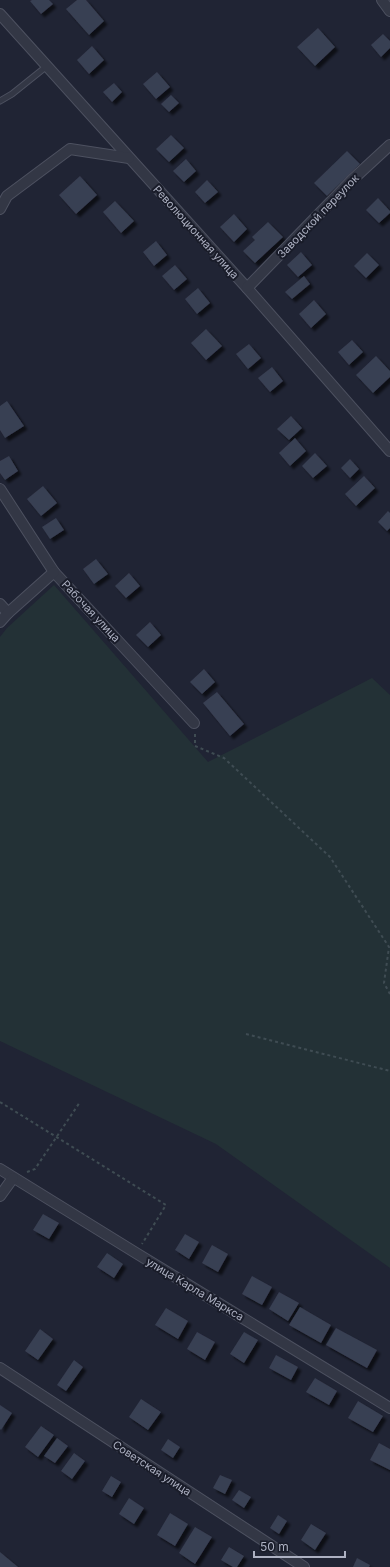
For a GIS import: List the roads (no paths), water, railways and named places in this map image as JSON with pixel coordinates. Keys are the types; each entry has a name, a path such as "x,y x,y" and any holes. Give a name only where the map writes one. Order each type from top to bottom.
{"street":[{"path":"382,0 390,10"},
{"name":"Революционная улица","path":"0,14 247,288 390,451"},
{"name":"Заводской переулок","path":"247,288 352,180 390,145"},
{"path":"0,209 7,196 70,149 129,158"},
{"name":"Рабочая улица","path":"0,490 54,572 194,723"},
{"path":"0,622 54,572"},
{"path":"0,604 8,613"},
{"name":"улица Карла Маркса","path":"0,1169 136,1254 390,1408"},
{"path":"0,1196 13,1178"},
{"name":"Советская улица","path":"0,1368 304,1567"}],"lane":[{"path":"0,101 12,94 47,66"}]}
